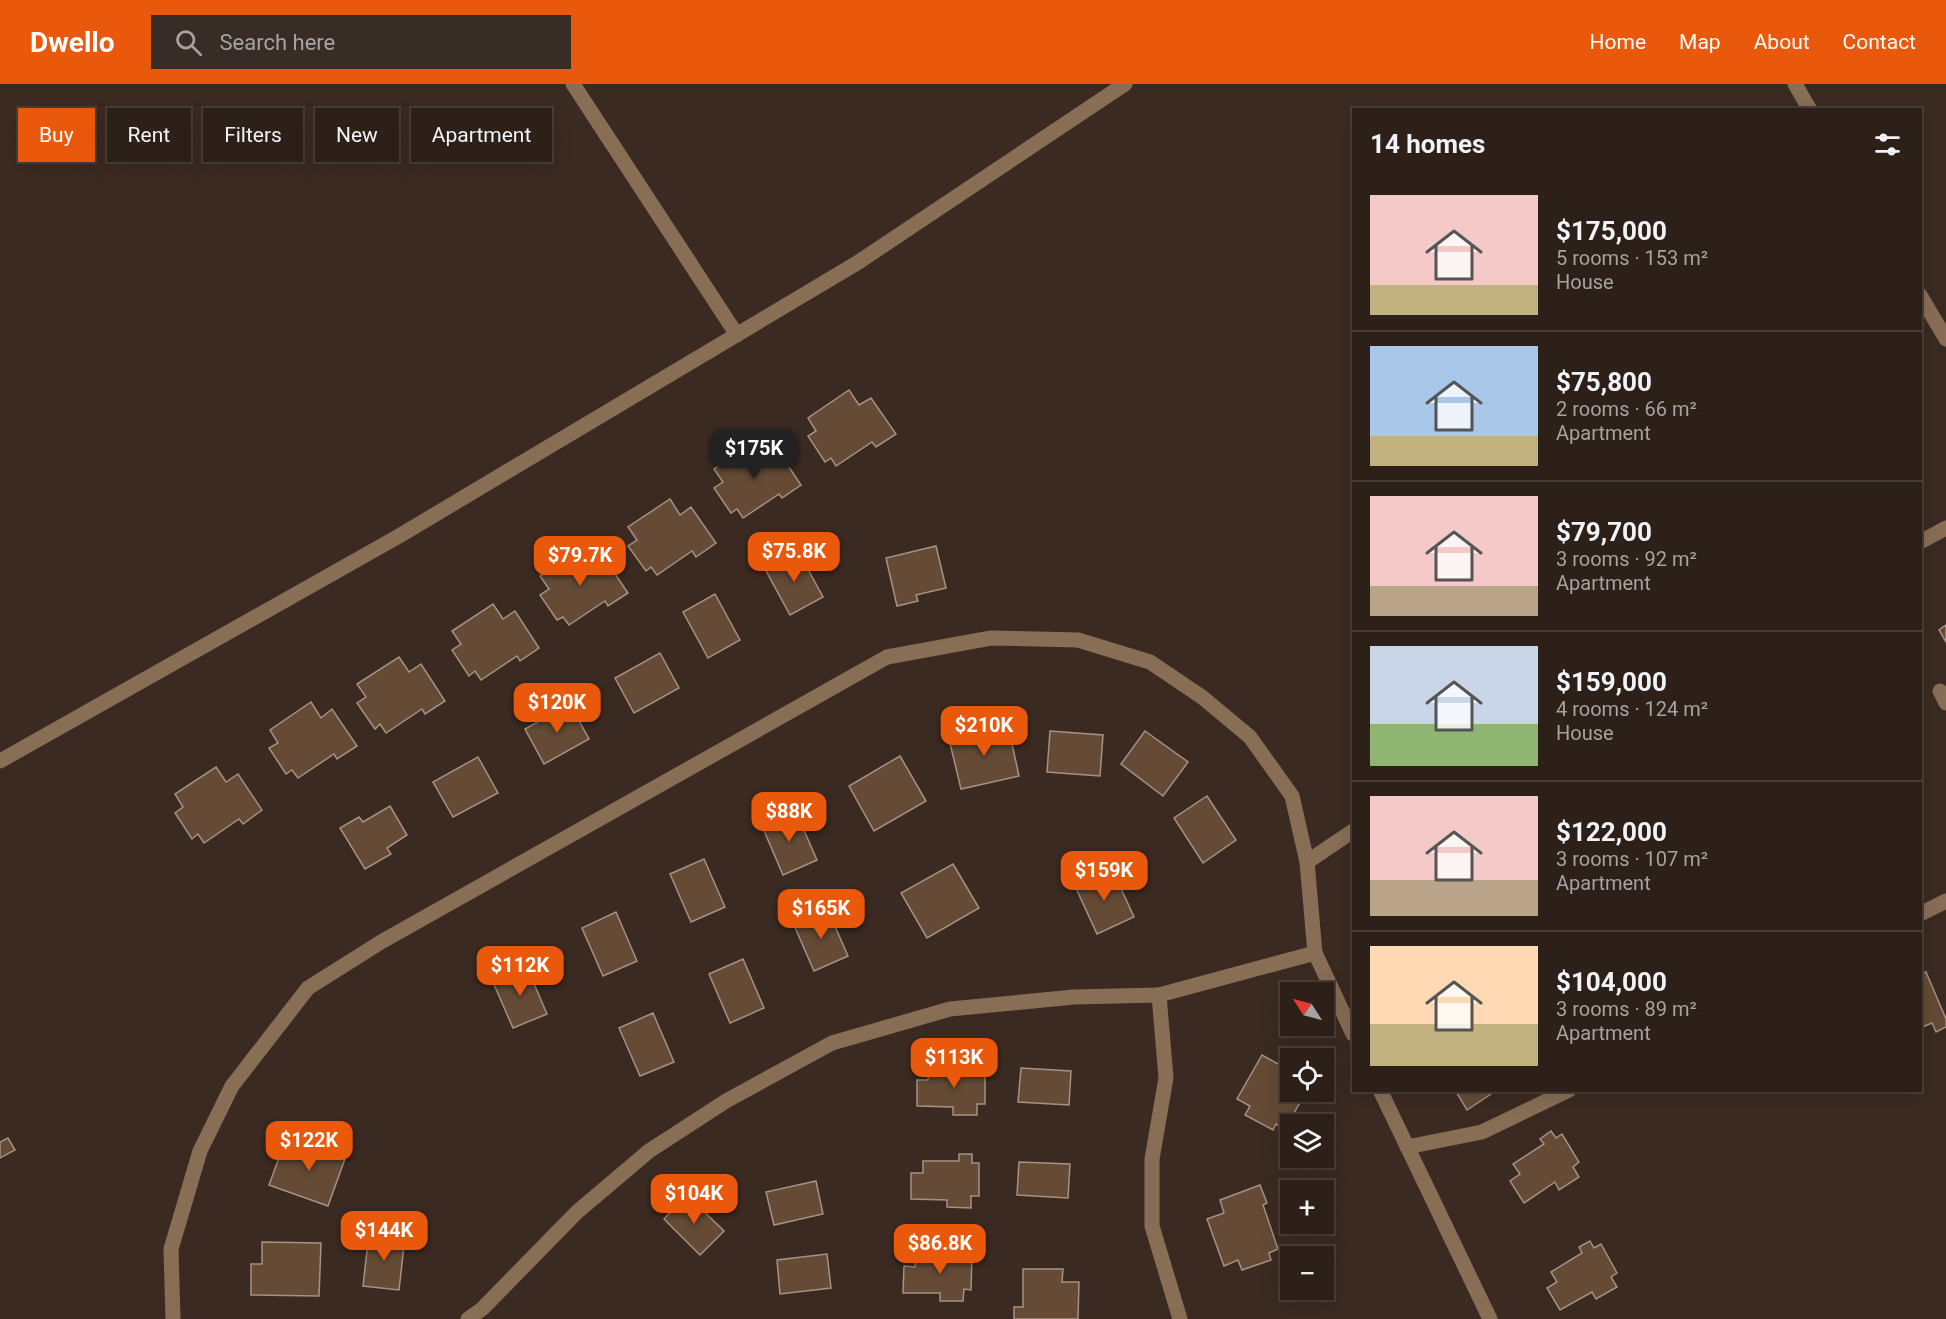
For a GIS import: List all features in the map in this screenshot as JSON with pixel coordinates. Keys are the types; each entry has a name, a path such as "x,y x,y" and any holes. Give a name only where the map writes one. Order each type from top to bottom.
{"street":[{"path":"573,84 737,335"},
{"path":"0,761 399,536 857,263 1125,84"},
{"path":"1795,84 1809,108"},
{"path":"1922,298 1946,339"},
{"path":"1922,541 1946,528"},
{"path":"173,1319 171,1249 200,1151 232,1086 308,988 381,942 887,657 992,638 1078,640 1150,662 1202,697 1250,737 1292,796 1307,862 1315,953 1352,1032"},
{"path":"1307,862 1352,832"},
{"path":"1922,913 1946,901"},
{"path":"468,1319 482,1309 577,1212 650,1151 726,1101 832,1043 950,1009 1074,997 1159,995 1315,953"},
{"path":"1159,995 1166,1078 1152,1159 1152,1226 1180,1319"},
{"path":"1381,1092 1490,1319"},
{"path":"1407,1147 1482,1132 1565,1092"}],"building":[{"path":"849,390 859,405 871,398 896,434 876,447 872,442 836,466 831,458 825,462 808,436 816,431 808,418"},
{"path":"755,441 766,457 777,449 801,485 782,498 779,494 743,518 737,509 731,513 714,488 723,482 714,469"},
{"path":"670,499 680,515 691,507 716,543 696,557 692,551 657,575 651,567 646,571 628,546 637,540 628,527"},
{"path":"936,546 946,588 916,595 918,601 897,606 886,558"},
{"path":"581,549 592,564 603,556 628,593 608,606 605,601 569,625 563,617 557,620 540,595 549,589 540,576"},
{"path":"798,551 823,597 790,615 765,569"},
{"path":"715,594 740,640 708,658 683,612"},
{"path":"493,604 503,619 515,611 539,648 520,661 517,656 481,680 475,671 469,676 452,650 461,644 452,631"},
{"path":"1946,625 1946,642 1939,630"},
{"path":"660,653 679,688 634,713 615,678"},
{"path":"399,657 409,672 421,664 445,701 425,714 422,709 386,733 380,724 375,729 357,703 366,697 357,684"},
{"path":"311,702 321,718 332,709 357,746 337,759 334,754 298,778 292,770 286,774 269,748 278,743 270,730"},
{"path":"570,704 589,739 544,764 525,729"},
{"path":"1008,725 1019,776 961,789 949,739"},
{"path":"1050,731 1103,735 1100,776 1047,772"},
{"path":"1145,731 1188,762 1163,796 1121,764"},
{"path":"900,756 926,801 874,831 849,786"},
{"path":"478,757 498,793 453,817 433,782"},
{"path":"216,767 226,782 238,774 262,810 243,824 239,819 204,843 198,834 192,839 175,813 183,807 175,794"},
{"path":"1207,796 1236,840 1203,863 1174,818"},
{"path":"390,806 407,835 387,848 391,854 365,869 340,828 359,817 363,822"},
{"path":"796,812 817,860 783,875 762,826"},
{"path":"704,859 725,907 691,922 670,874"},
{"path":"953,864 979,908 927,938 901,893"},
{"path":"1112,869 1134,917 1097,934 1075,886"},
{"path":"827,908 848,956 814,971 793,923"},
{"path":"616,912 637,961 603,976 582,928"},
{"path":"743,959 764,1008 730,1023 709,974"},
{"path":"526,965 547,1014 513,1028 492,980"},
{"path":"1926,972 1946,1019 1946,1027 1936,1032 1932,1023 1922,1027 1922,973"},
{"path":"653,1013 674,1062 640,1076 619,1028"},
{"path":"1262,1055 1278,1064 1280,1060 1280,1102 1300,1102 1294,1114 1280,1114 1280,1126 1276,1124 1273,1130 1245,1115 1250,1106 1237,1099"},
{"path":"965,1061 978,1062 978,1070 985,1070 985,1104 977,1104 977,1115 953,1115 953,1107 917,1106 917,1080 928,1080 929,1068 964,1068"},
{"path":"1021,1068 1071,1071 1069,1105 1018,1102"},
{"path":"1456,1092 1494,1092 1467,1110"},
{"path":"1551,1131 1556,1138 1562,1134 1579,1162 1573,1167 1579,1177 1559,1190 1555,1182 1524,1203 1510,1181 1520,1174 1513,1164 1544,1144 1540,1139"},
{"path":"8,1138 15,1150 0,1158 0,1142"},
{"path":"297,1138 346,1156 328,1206 269,1185 280,1155 290,1159"},
{"path":"959,1154 972,1154 972,1163 979,1163 979,1196 971,1196 971,1208 947,1207 947,1200 911,1199 911,1173 923,1173 923,1161 959,1161"},
{"path":"1019,1162 1070,1164 1068,1198 1017,1195"},
{"path":"816,1181 823,1214 774,1225 766,1192"},
{"path":"1260,1185 1267,1203 1263,1205 1278,1249 1269,1253 1271,1260 1242,1270 1238,1260 1224,1266 1207,1219 1224,1213 1220,1200"},
{"path":"687,1195 724,1231 700,1255 664,1219"},
{"path":"369,1233 405,1237 399,1290 363,1286"},
{"path":"1590,1241 1594,1248 1601,1244 1617,1273 1611,1277 1617,1287 1596,1299 1592,1292 1560,1310 1547,1288 1557,1282 1551,1272 1582,1253 1579,1247"},
{"path":"262,1242 321,1243 319,1296 251,1295 251,1264 262,1264"},
{"path":"952,1248 965,1248 964,1256 972,1256 971,1290 964,1289 963,1301 940,1301 940,1293 903,1293 904,1266 915,1267 916,1254 952,1255"},
{"path":"827,1254 831,1288 780,1294 777,1260"},
{"path":"1023,1269 1063,1269 1062,1282 1079,1282 1078,1319 1014,1319 1014,1307 1023,1307"}]}
